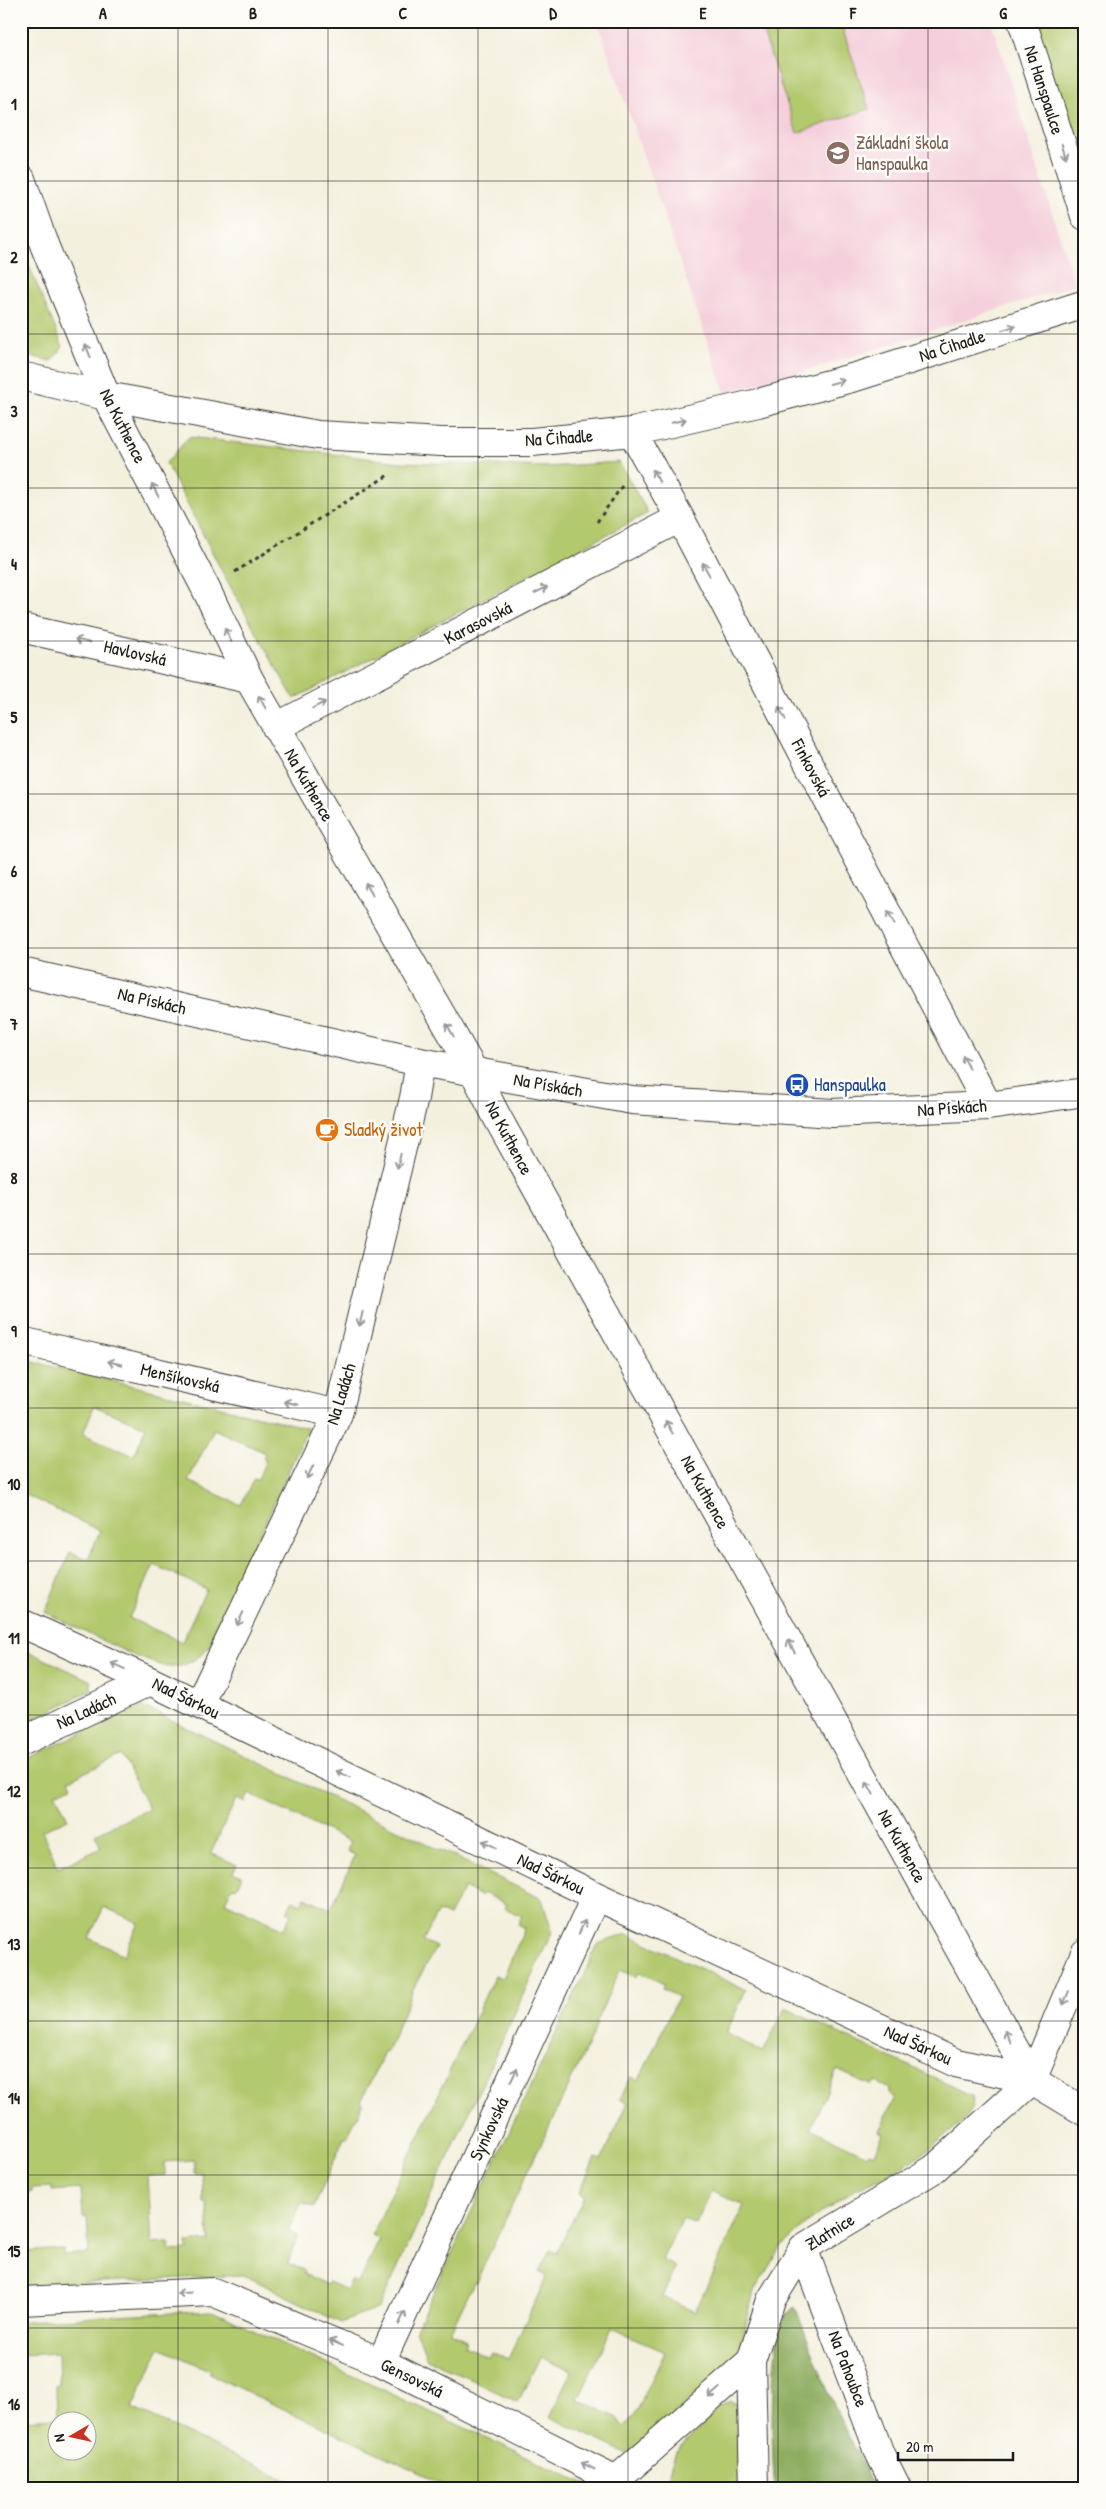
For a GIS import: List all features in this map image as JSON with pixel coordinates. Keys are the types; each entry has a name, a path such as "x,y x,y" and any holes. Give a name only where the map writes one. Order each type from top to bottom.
{"street":[{"name":"Na Hanspaulce","path":"1022,21 1085,216"},
{"name":"Na Kuthence","path":"21,179 45,247 106,396 206,588 249,679 474,1072 497,1117 1032,2080"},
{"name":"Na Čihadle","path":"21,376 106,396 318,435 441,442 532,442 632,432 758,403 859,376 1085,304"},
{"name":"Finkovská","path":"632,432 680,518 988,1106"},
{"name":"Karasovská","path":"276,727 680,518"},
{"name":"Havlovská","path":"21,628 249,679"},
{"name":"Na Pískách","path":"21,972 420,1062 632,1100 833,1113 988,1106 1085,1092"},
{"name":"Na Ladách","path":"199,1704 338,1414 414,1098 420,1062"},
{"name":"Menšíkovská","path":"21,1342 338,1414"},
{"name":"Nad Šárkou","path":"21,1623 150,1680 596,1896 956,2063 1032,2080 1085,2112"},
{"name":"Na Ladách","path":"21,1742 150,1680"},
{"name":"Synkovská","path":"382,2362 596,1896"},
{"path":"1032,2080 1085,1953"},
{"name":"Zlatnice","path":"754,2488 751,2361 771,2300 803,2248 934,2169 1032,2080"},
{"name":"Na Pahoubce","path":"803,2248 880,2454 897,2488"},
{"name":"Gensovská","path":"21,2301 213,2292 382,2362 616,2480 751,2361"}],"path":[{"path":"1075,21 1085,52"},
{"path":"244,567 391,473"}],"shaded area":[{"name":"Základní škola Hanspaulka","path":"597,21 991,21 1075,285 810,370 725,393"}],"green space":[{"path":"759,21 840,21 869,109 797,133"},
{"path":"1034,21 1085,21 1085,181"},
{"path":"21,247 63,347 51,361 21,354"},
{"path":"189,437 400,462 548,467 619,462 648,513 294,699 225,577 166,463"},
{"path":"21,1359 308,1428 209,1647 193,1661 184,1665 163,1666 148,1661 45,1612 70,1552 88,1559 100,1531 26,1495 21,1495","holes":["94,1406 146,1427 134,1456 83,1434","214,1429 265,1453 263,1459 266,1460 258,1479 254,1478 241,1505 188,1481","154,1565 206,1589 182,1642 129,1618"]},
{"path":"21,1648 91,1681 91,1690 21,1726"},
{"path":"142,1706 542,1899 552,1932 379,2308 341,2323 244,2275 21,2286 21,2252 63,2249 63,2255 89,2253 87,2217 83,2217 81,2189 52,2191 52,2187 32,2188 32,2192 28,2193 27,2189 21,2189 21,1761","holes":["121,1755 149,1809 95,1834 101,1848 58,1868 42,1831 68,1819 55,1793 72,1786 69,1780","249,1794 351,1842 347,1851 355,1855 331,1909 305,1897 301,1904 293,1900 287,1912 291,1914 284,1929 225,1902 232,1887 236,1888 242,1876 233,1872 237,1865 211,1853 236,1799 245,1802","464,1888 481,1896 483,1893 507,1904 505,1908 522,1916 518,1924 525,1928 503,1978 495,1975 372,2235 380,2239 358,2284 351,2281 347,2290 329,2282 327,2285 304,2274 305,2271 288,2263 298,2237 288,2231 302,2202 314,2207 344,2138 347,2138 363,2103 361,2101 385,2051 387,2052 413,1989 436,1947 423,1941 438,1911 449,1916","104,1907 139,1923 124,1955 89,1938","194,2160 194,2173 202,2173 203,2203 207,2204 209,2241 187,2243 188,2250 170,2251 169,2243 152,2244 148,2176 165,2175 165,2162"]},
{"path":"627,1934 746,1990 726,2033 763,2053 785,2008 973,2096 972,2110 962,2122 931,2148 900,2168 854,2190 808,2222 783,2245 754,2291 739,2353 632,2456 550,2417 571,2371 540,2357 518,2402 427,2359 416,2329 598,1944","holes":["620,1970 636,1977 639,1972 664,1984 662,1989 678,1997 639,2080 631,2077 620,2099 628,2103 601,2160 595,2158 579,2193 584,2196 557,2253 550,2250 539,2272 547,2276 508,2359 491,2352 488,2357 464,2345 466,2340 450,2332 474,2282 476,2282 598,2023 596,2022","837,2070 870,2085 876,2082 889,2088 891,2095 895,2097 879,2131 883,2134 874,2154 869,2152 867,2155 810,2128","712,2190 744,2205 695,2312 662,2297 676,2267 662,2260 682,2218 696,2224","612,2328 665,2352 635,2415 624,2427 618,2418 578,2399"]},
{"path":"795,2307 829,2394 874,2488 775,2488 772,2401 776,2352 779,2332 784,2318"},
{"path":"212,2311 595,2488 452,2488 209,2374 211,2371 160,2348 132,2408 303,2488 21,2488 21,2420 48,2418 48,2462 98,2462 98,2412 57,2412 56,2386 59,2385 58,2353 21,2355 21,2321"},
{"path":"730,2401 738,2404 738,2488 664,2488 676,2451 719,2408"}],"place":[{"name":"Základní škola Hanspaulka","path":"838,153"},
{"name":"Hanspaulka","path":"797,1085"},
{"name":"Sladký život","path":"327,1130"}]}
